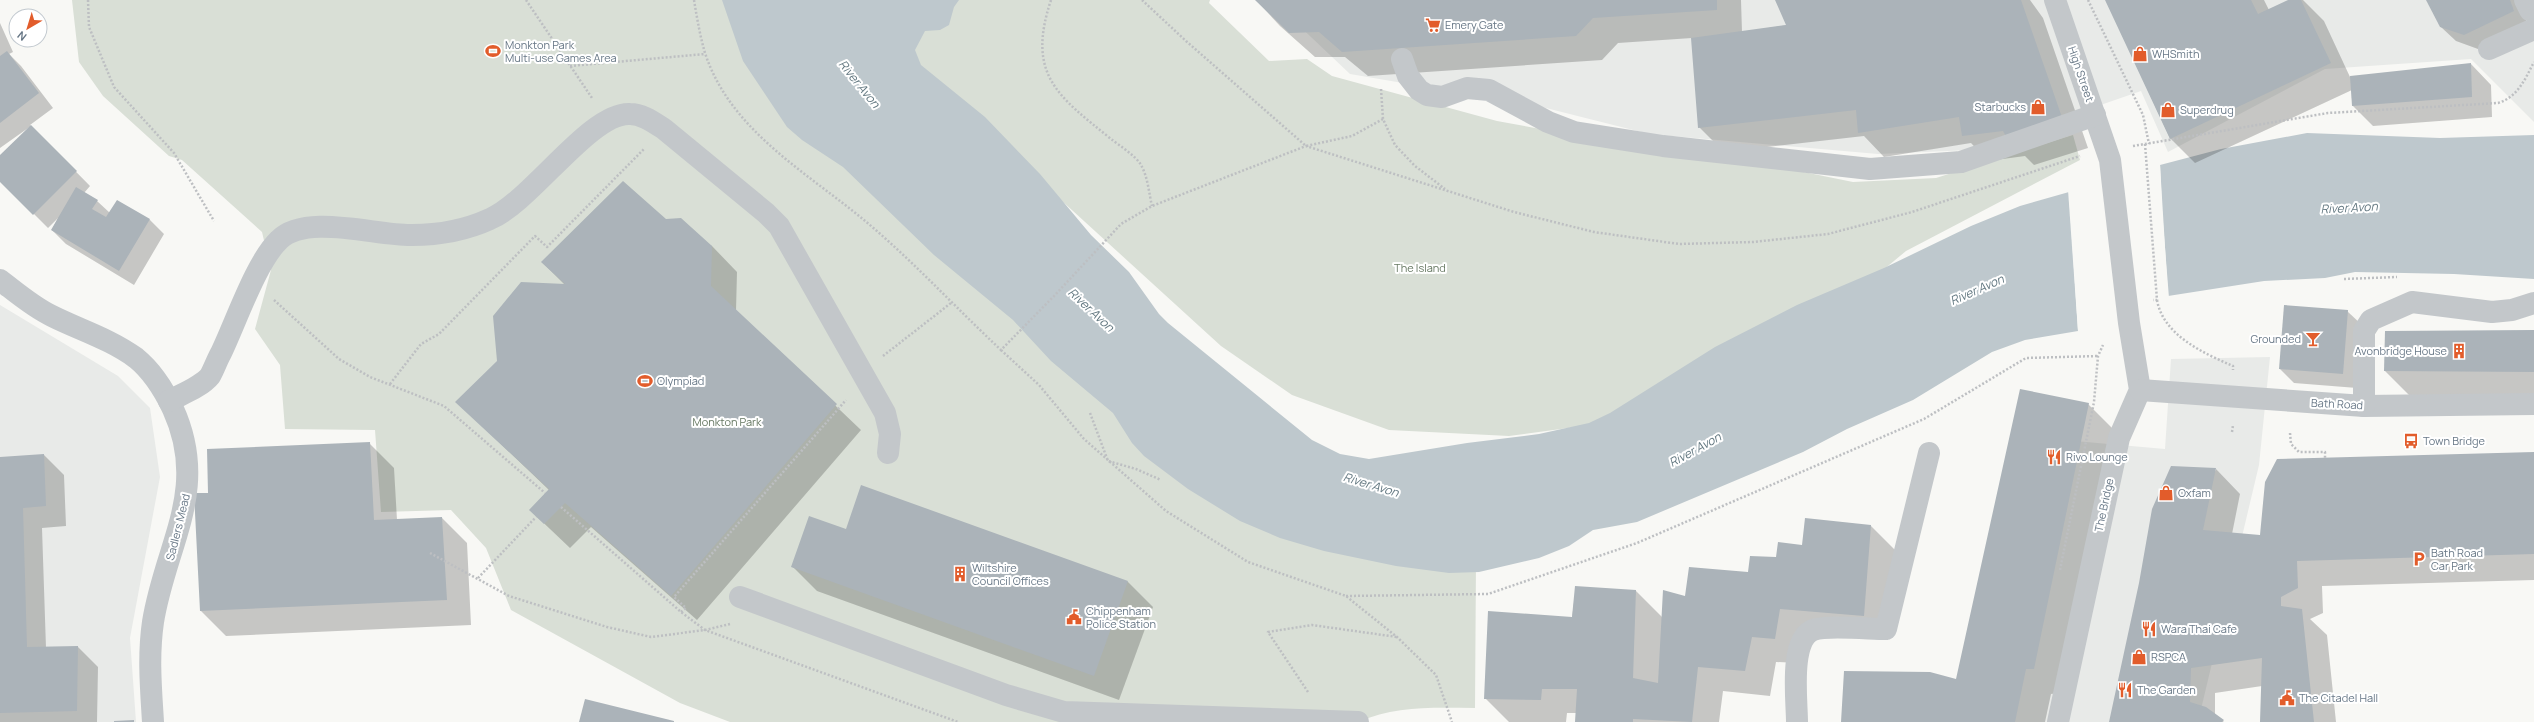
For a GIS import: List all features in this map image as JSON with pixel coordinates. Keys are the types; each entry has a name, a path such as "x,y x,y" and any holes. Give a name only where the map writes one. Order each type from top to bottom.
{"street":[{"name":"High Street","path":"2055,0 2108,154"},
{"path":"2489,50 2530,13"},
{"path":"1402,59 1408,76 1419,90 1427,95 1442,97 1467,88 1489,90 1548,122 1574,132 1663,146 1870,169 1961,162 2095,115"},
{"path":"169,401 209,376 260,268 279,240 304,228 337,228 413,235 453,231 489,220 503,213 527,194 564,157 606,120 619,115 636,114 664,129 766,213 779,226 885,413 890,434 888,453"},
{"path":"2108,154 2129,323 2140,390"},
{"name":"Sadlers Mead","path":"0,280 35,307 101,337 136,359 158,383 169,401 185,442 188,469 188,492 153,621 150,667 153,722"},
{"path":"2364,406 2364,331 2371,320 2412,302 2492,312 2512,310 2534,303"},
{"name":"Bath Road","path":"2140,390 2364,406 2534,404"},
{"name":"The Bridge","path":"2058,722 2119,438 2140,390"},
{"path":"1797,722 1797,653 1803,637 1817,629 1886,629 1929,453"},
{"path":"740,597 1006,695 1064,712 1358,722"}],"path":[{"path":"88,0 89,27 114,87 174,153 214,221"},
{"path":"526,0 606,120"},
{"path":"694,0 705,54 733,104 772,148 796,170 864,221 1040,385 1084,439 1166,511 1248,562 1346,596 1397,637 1436,675 1452,722"},
{"path":"1051,0 1046,16 1042,52 1045,68 1065,102 1141,164 1152,206"},
{"path":"1142,0 1186,42 1306,146 1514,212 1594,232 1679,244 1753,242 1828,234 1912,212 2145,144 2328,113 2498,103 2511,97 2520,87 2534,62"},
{"path":"2088,0 2143,115 2149,144"},
{"path":"570,66 705,54"},
{"path":"1381,89 1383,119 1395,145 1415,166 1447,191"},
{"path":"1001,350 1120,224 1152,206 1306,146 1352,136 1383,119"},
{"path":"390,384 421,344 439,334 535,236 547,247 664,129"},
{"path":"2145,144 2146,154"},
{"path":"255,279 280,306 339,359 370,377 444,406 545,493"},
{"path":"2158,300 2163,318"},
{"path":"1346,596 1488,594 1637,543 1916,422 2026,358 2098,356"},
{"path":"1090,413 1108,461"},
{"path":"2290,433 2291,444 2299,452 2325,452 2325,458"},
{"path":"1108,461 1136,469 1161,480"},
{"path":"681,612 686,608 674,598 766,493"},
{"path":"561,507 681,612 705,630 958,722"},
{"path":"478,578 536,517"},
{"path":"430,553 509,596 607,627 650,637 705,630"},
{"path":"1304,686 1268,632 1312,625 1397,637"}],"shaded area":[{"path":"1272,0 2534,0 2534,122 2471,59 2325,69 2168,152 2141,91 1971,150 1878,154 1649,134 1538,106 1350,74"},
{"path":"0,305 118,376 150,408 160,477 130,638 136,722 0,722"},
{"path":"2270,357 2259,465 2198,722 1978,722 2041,438 2165,449 2171,359"}],"green space":[{"name":"Monkton Park","path":"72,0 727,0 749,64 1476,560 1475,708 1401,710 1359,722 730,722 680,703 511,610 486,548 451,510 381,512 375,430 285,429 280,365 255,329 271,270 262,232 182,160 169,156 103,96 79,62"},
{"name":"The Island","path":"867,0 1210,0 1209,3 1269,61 1307,59 1332,76 1497,121 1628,145 1784,168 1853,182 1936,178 2073,135 2080,160 1906,251 1859,290 1627,420 1509,436 1389,430 1292,395 1221,346 891,45"}],"water":[{"name":"River Avon","path":"722,0 959,0 954,7 949,25 940,30 925,31 915,50 921,65 985,117 1040,174 1091,235 1129,272 1159,314 1168,323 1312,440 1340,454 1369,459 1467,443 1539,434 1589,423 1610,413 1715,347 1797,305 1884,268 1971,226 2020,206 2069,192 2078,331 2025,340 1992,352 1913,400 1847,429 1803,452 1637,522 1593,530 1569,546 1539,558 1479,572 1449,573 1396,566 1324,551 1280,538 1240,521 1188,489 1144,456 1132,443 1113,413 1051,361 1013,320 934,255 843,167 802,140 787,127 743,61"},
{"name":"River Avon","path":"2307,133 2440,138 2534,135 2534,279 2454,274 2355,272 2325,278 2264,281 2168,296 2160,165 2221,149"}],"pier":[{"path":"2160,163 2169,298 2166,296 2160,210 2158,165"},
{"path":"2068,190 2071,192 2080,330 2078,331"}],"building":[{"name":"Emery Gate","path":"1255,0 1717,0 1717,10 1593,18 1576,36 1342,52 1319,32 1289,33"},
{"path":"1775,0 2021,0 2064,123 2008,140 2003,131 1962,136 1959,117 1858,133 1856,110 1698,128 1691,38 1786,25"},
{"path":"2105,0 2251,0 2258,14 2288,0 2301,0 2331,63 2170,139"},
{"path":"2426,0 2510,0 2514,11 2464,35 2440,27"},
{"path":"7,51 39,93 0,123 0,56"},
{"path":"2471,63 2472,97 2352,106 2350,76"},
{"path":"31,125 77,171 33,215 0,182 0,155"},
{"name":"Olympiad","path":"623,181 666,219 681,218 712,246 711,286 837,404 671,596 565,503 544,524 529,510 549,489 455,402 497,361 493,316 521,282 565,284 541,262"},
{"path":"76,187 98,200 92,209 106,217 117,200 150,219 119,271 51,230"},
{"name":"Grounded","path":"2284,305 2348,310 2343,374 2279,369"},
{"name":"Avonbridge House","path":"2534,330 2534,372 2384,371 2385,331"},
{"path":"2020,389 2089,403 2034,669 2026,669 2015,722 1841,722 1844,671 1930,672 1956,679"},
{"path":"370,442 374,520 442,517 447,600 200,611 194,493 208,493 207,449"},
{"path":"2534,452 2534,554 2297,561 2298,588 2281,597 2281,606 2302,609 2314,722 2260,722 2262,658 2191,668 2190,702 2206,707 2224,720 2222,722 2109,722 2139,583 2152,509 2171,466 2216,468 2203,530 2260,535 2265,482 2277,459"},
{"path":"44,454 46,506 23,508 27,647 78,646 77,711 0,713 0,457"},
{"name":"Wiltshire Council Offices","path":"861,485 1128,581 1094,676 791,567 809,516 846,529"},
{"path":"1805,518 1871,525 1864,616 1780,609 1775,639 1752,637 1745,671 1698,667 1692,722 1633,719 1633,722 1575,722 1577,689 1542,689 1541,700 1484,699 1488,611 1572,617 1575,586 1636,590 1633,678 1658,683 1663,590 1685,596 1689,567 1748,572 1750,556 1776,557 1778,542 1802,545"},
{"path":"585,699 674,721 674,722 579,722"},
{"path":"134,720 134,722 114,722 114,721"}],"place":[{"name":"Emery Gate","path":"1433,25"},
{"name":"Monkton Park Multi-use Games Area","path":"493,51"},
{"name":"WHSmith","path":"2140,54"},
{"name":"Starbucks","path":"2038,107"},
{"name":"Superdrug","path":"2168,110"},
{"name":"Grounded","path":"2313,339"},
{"name":"Avonbridge House","path":"2459,351"},
{"name":"Olympiad","path":"645,381"},
{"name":"Town Bridge","path":"2411,441"},
{"name":"Rivo Lounge","path":"2054,457"},
{"name":"Oxfam","path":"2166,493"},
{"name":"Bath Road Car Park","path":"2419,559"},
{"name":"Wiltshire Council Offices","path":"960,574"},
{"name":"Chippenham Police Station","path":"1074,617"},
{"name":"Wara Thai Cafe","path":"2149,629"},
{"name":"RSPCA","path":"2139,657"},
{"name":"The Garden","path":"2125,690"},
{"name":"The Citadel Hall","path":"2287,698"}]}
